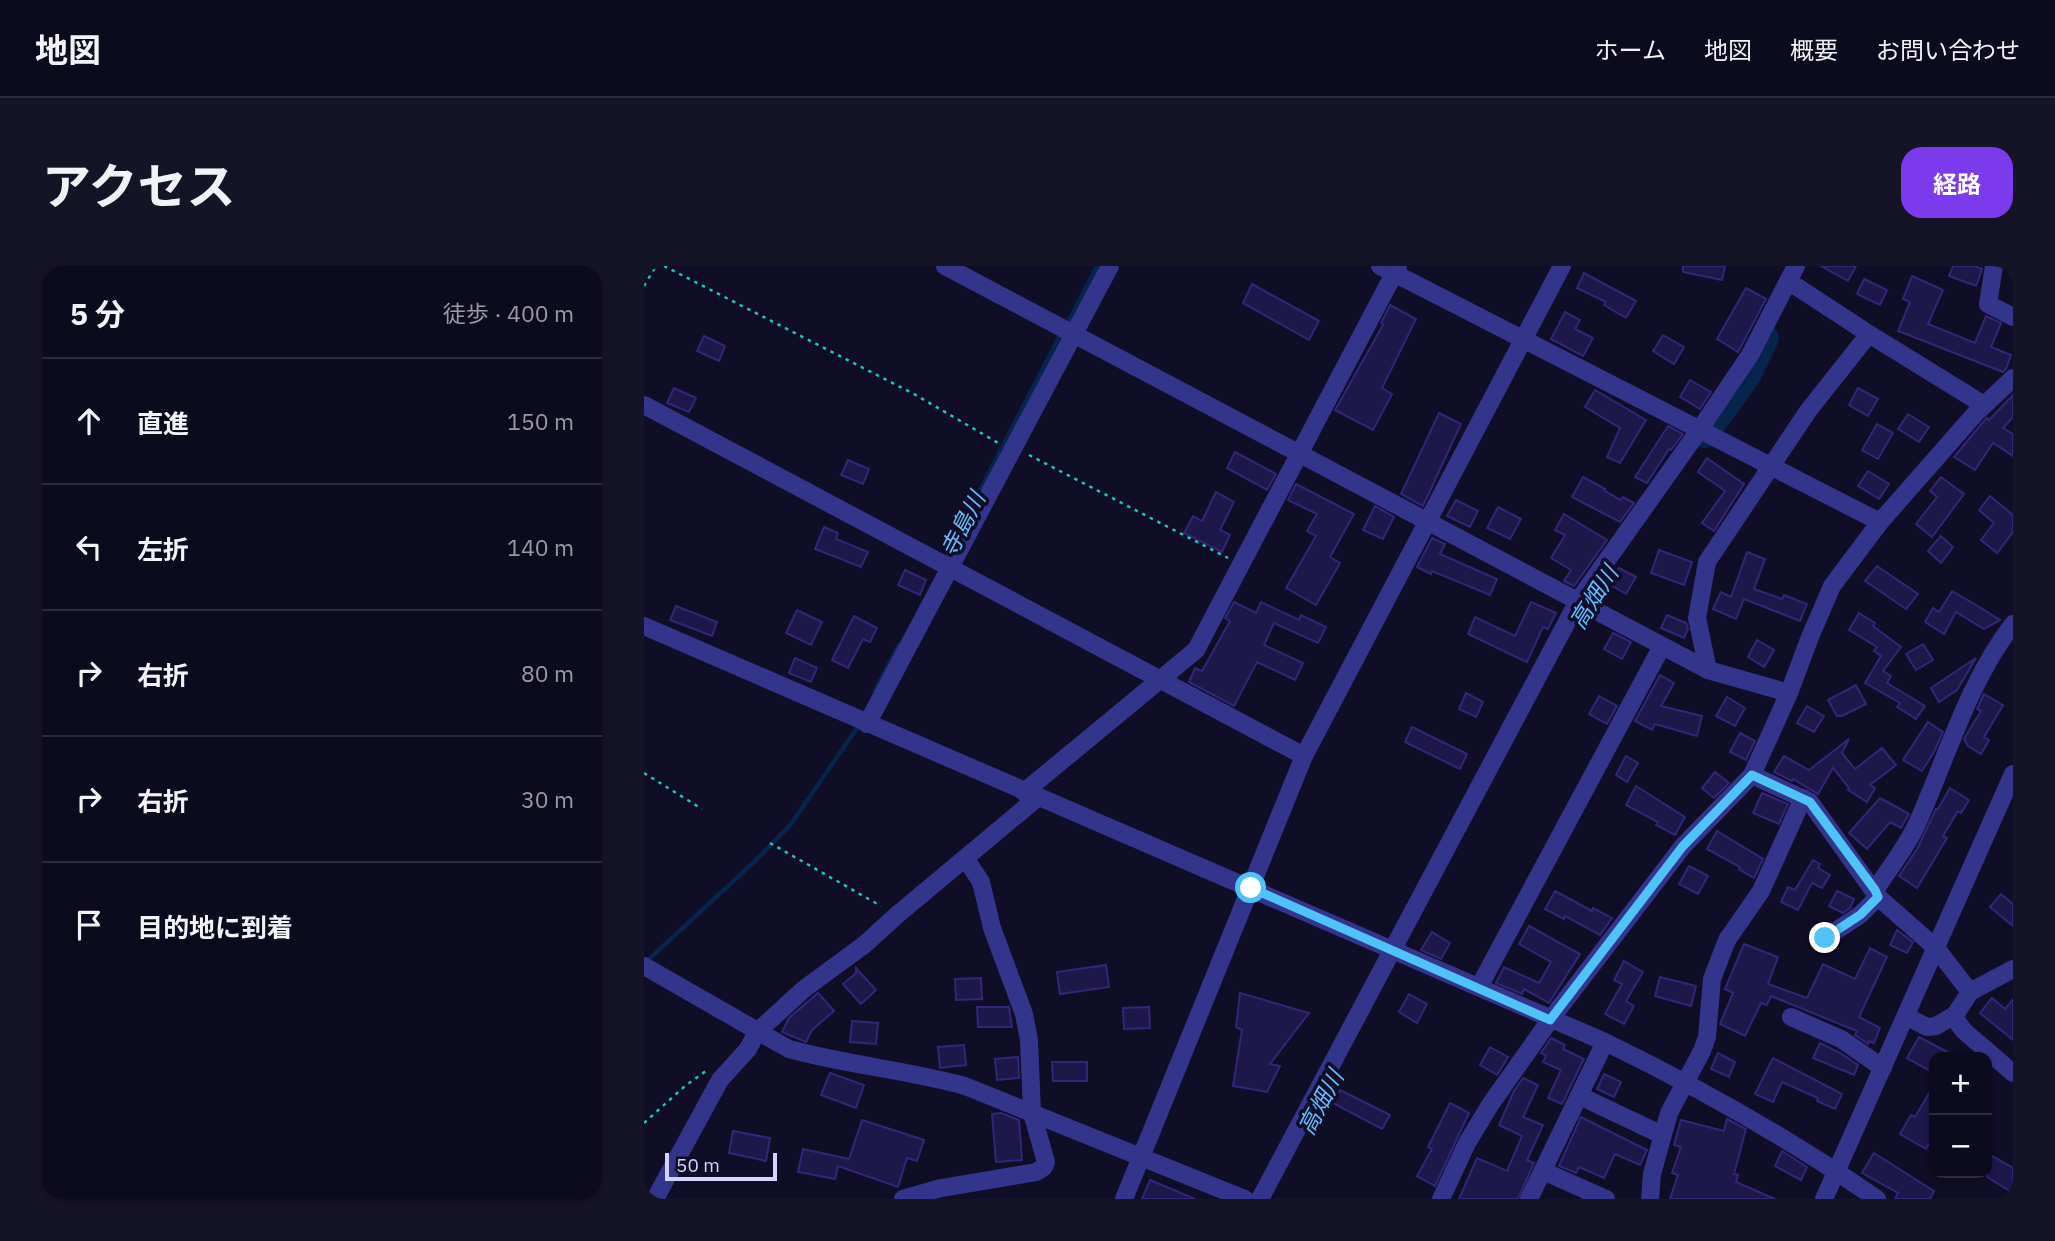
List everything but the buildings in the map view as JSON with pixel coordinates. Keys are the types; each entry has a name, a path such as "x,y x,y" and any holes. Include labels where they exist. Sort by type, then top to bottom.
{"street":[{"path":"945,266 1707,670 1789,693"},
{"path":"867,724 945,565 1007,447 1074,335 1110,266"},
{"path":"1124,1199 1304,756 1562,266"},
{"path":"1994,266 1988,304 2013,317"},
{"path":"655,1199 720,1080 748,1049 757,1032 804,989 864,945 965,858 1030,795 1196,650 1299,454 1390,268 1880,522"},
{"path":"1260,1199 1582,603 1706,432 1750,355 1790,276 1869,334 1984,405"},
{"path":"1707,670 1697,618 1704,571 1808,411 1869,334"},
{"path":"1441,1199 1467,1143 1490,1105 1550,1020 1683,846 1752,775 1789,693 1832,586 1880,522 1984,405 2013,379"},
{"path":"644,405 1304,756"},
{"path":"1825,938 1860,915 1877,893 1915,827 1970,694 1989,659 2013,624"},
{"path":"644,626 1605,1042 1764,1125 1877,1199"},
{"path":"1479,987 1661,646"},
{"path":"1824,1199 2013,774"},
{"path":"1752,775 1810,802 1877,893 1936,948 1970,992"},
{"path":"1650,1199 1652,1174 1669,1113 1707,1037 1712,979 1727,940 1762,891 1803,798"},
{"path":"903,1199 941,1188 1037,1172 1046,1162 1032,1113 1029,1040 1024,1014 992,928 981,882 965,858"},
{"path":"644,966 789,1049 965,1086 1245,1199"},
{"path":"1906,1016 1931,1028 1955,1015 1970,992 2013,970"},
{"path":"1955,1015 1964,1031 2013,1073"},
{"path":"1791,1017 1841,1039 1883,1068"},
{"path":"1530,1199 1605,1042"},
{"path":"1580,1096 1662,1135"},
{"path":"1543,1171 1606,1199"}],"path":[{"path":"644,286 656,266"},
{"path":"664,266 914,394 1007,447 1037,457 1240,564"},
{"path":"644,772 702,809"},
{"path":"769,842 897,915"},
{"path":"644,1123 685,1086 716,1064"}],"waterway":[{"name":"寺島川","path":"1067,324 1097,266"},
{"name":"寺島川","path":"944,560 1060,335"},
{"name":"高畑川","path":"1705,435 1748,376 1766,338"},
{"name":"寺島川","path":"875,690 899,645"},
{"name":"寺島川","path":"646,962 791,824 857,728"}],"route":[{"path":"1251,888 1550,1020 1683,846 1752,775 1810,802 1875,890 1878,897 1860,915 1825,938"}]}
